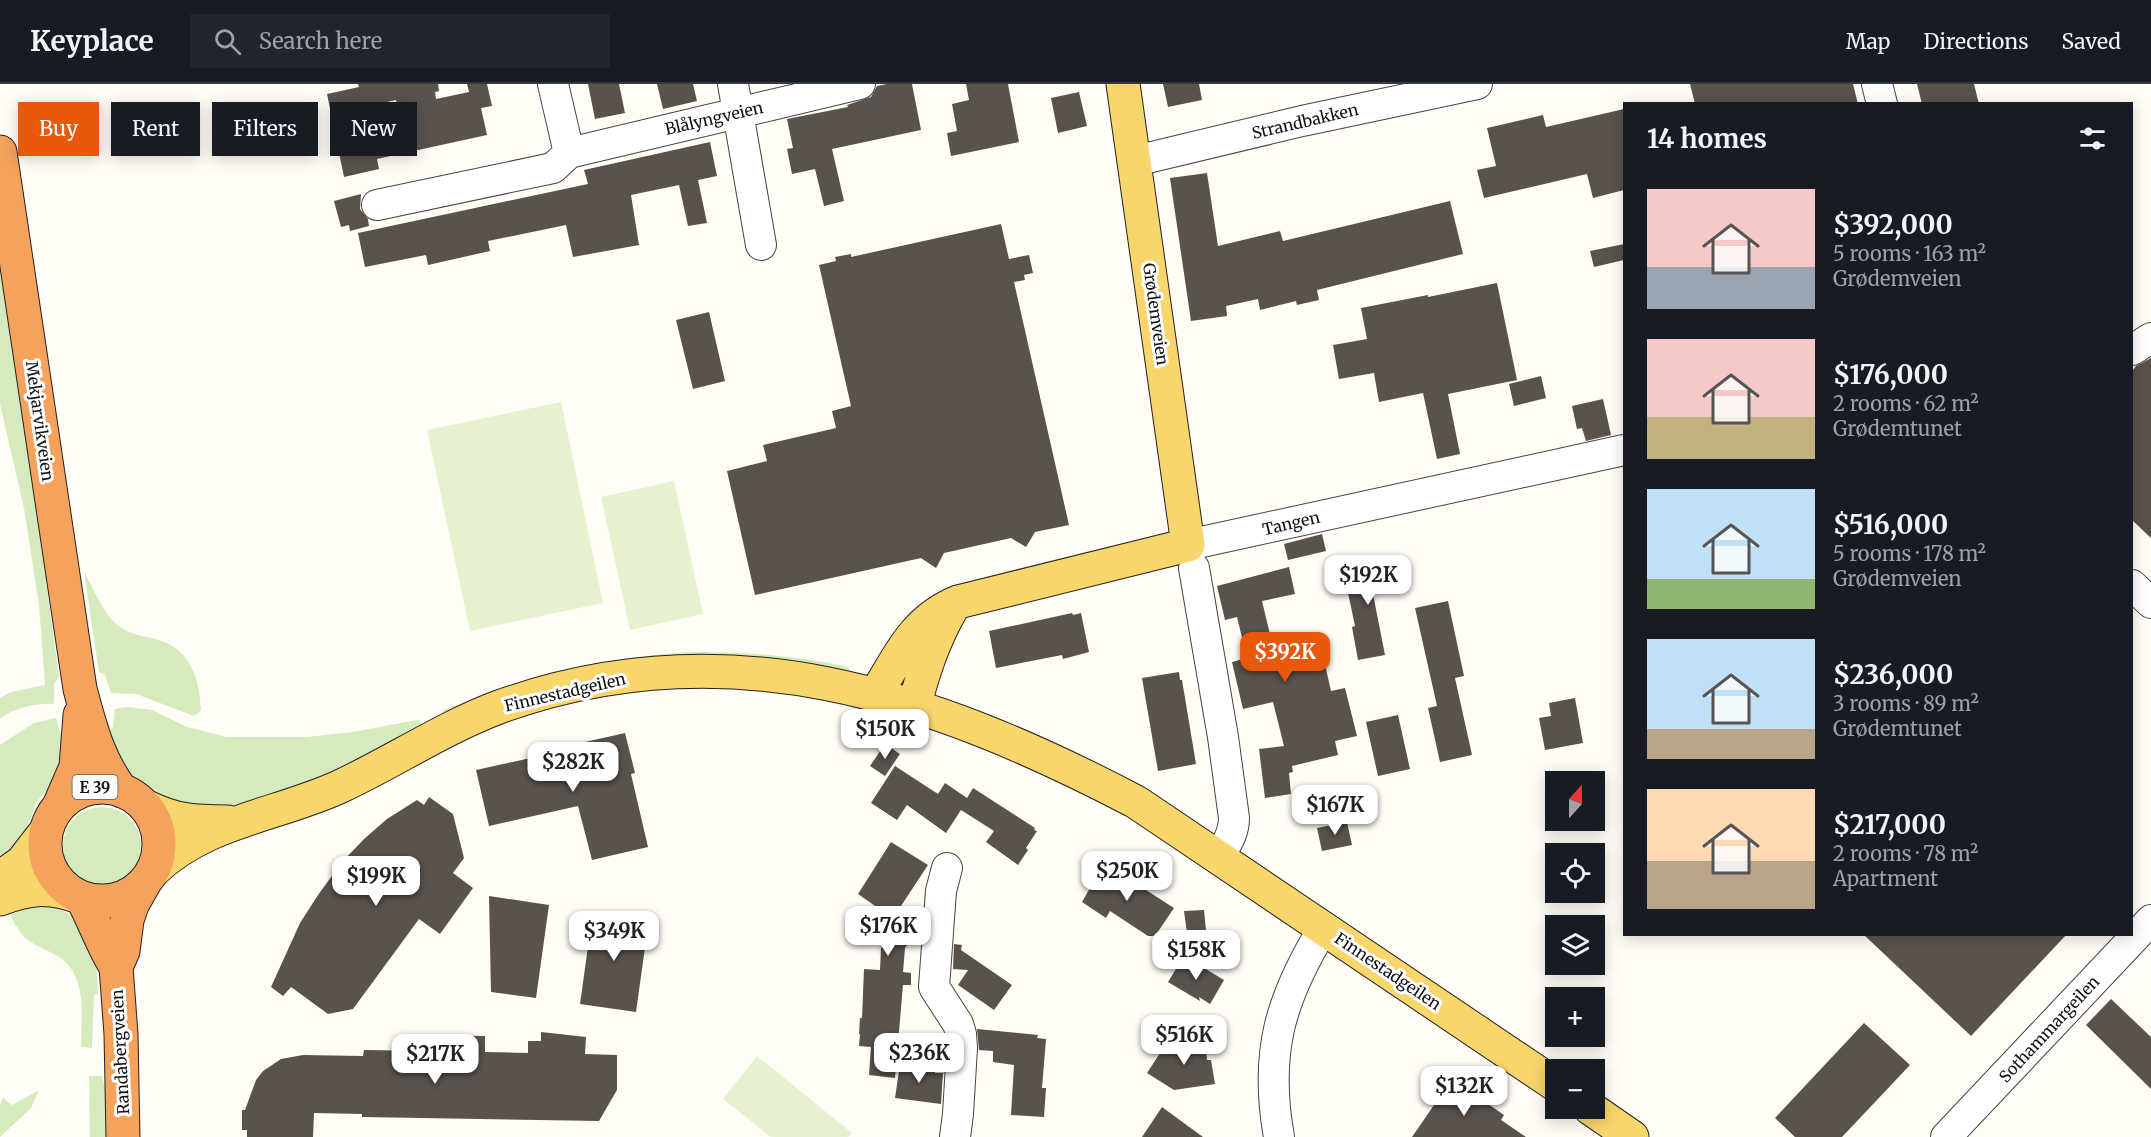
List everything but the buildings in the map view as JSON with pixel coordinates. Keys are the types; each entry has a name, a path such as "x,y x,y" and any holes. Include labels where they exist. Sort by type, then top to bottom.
{"highway":[{"name":"Mekjarvikveien","path":"0,152 80,690 80,734 76,767 52,818"},
{"name":"Mekjarvikveien","path":"80,690 100,755 107,769 133,798"},
{"name":"E 39","path":"82,898 69,892 51,871 46,858 45,844 52,818 69,797 81,791 95,787 109,787 133,798 158,830 158,858 149,876"},
{"path":"82,898 95,901 123,898 135,891 149,876"},
{"name":"Randabergveien","path":"123,1137 123,1081 116,966 123,951 127,920 132,905 149,876"},
{"name":"Randabergveien","path":"82,898 116,966"}],"main road":[{"name":"Grødemveien","path":"1123,84 1191,556"},
{"name":"Tangen","path":"958,602 1191,556"},
{"path":"876,694 901,653 924,622 935,613 958,602"},
{"path":"914,707 934,642 943,623 958,602"},
{"name":"Finnestadgeilen","path":"149,876 180,848 236,822 298,804 328,791 453,727 499,707 606,680 675,672 744,671 814,680 876,694 981,730 1081,773 1136,802 1545,1078"},
{"name":"Finnestadgeilen","path":"133,798 165,815 191,822 236,822"},
{"path":"0,878 22,862 52,818"},
{"path":"0,899 18,892 39,888 55,889 82,898"},
{"path":"1605,1118 1632,1137"}],"street":[{"path":"553,84 569,153"},
{"name":"Blålyngveien","path":"377,204 553,168 569,153 735,98 860,84"},
{"name":"Strandbakken","path":"1135,161 1302,121 1476,84"},
{"path":"1877,84 1882,102"},
{"path":"735,98 761,245"},
{"path":"2133,349 2151,338"},
{"name":"Tangen","path":"1191,556 1623,450"},
{"name":"Grødemveien","path":"1191,556 1223,736 1234,818 1231,837 1219,858"},
{"path":"2133,586 2151,603"},
{"path":"947,868 941,891 934,987 958,1024 961,1034 960,1093 955,1137"},
{"name":"Sothammargeilen","path":"1946,1137 2151,920"},
{"path":"1279,1137 1273,1084 1277,1034 1296,976 1324,927"}],"green space":[{"path":"0,226 50,573 46,582 59,676 54,684 54,704 26,707 0,718 0,698 11,692 45,685 39,605 24,508 0,404"},
{"path":"561,402 603,603 470,631 427,430"},
{"path":"674,481 703,614 630,630 601,497"},
{"path":"84,572 103,608 113,621 123,629 170,645 186,658 192,667 200,699 201,710 194,716 136,694 111,693 105,675 99,672"},
{"path":"690,652 750,653 790,657 849,667 849,672 841,673 805,666 444,717 442,714 443,710 569,670 632,658"},
{"path":"127,707 152,710 187,727 226,737 307,737 353,732 417,720 421,721 422,727 332,776 232,809 210,812 161,798 117,765 108,732 113,728 115,709"},
{"path":"56,718 60,733 68,740 60,774 36,803 22,842 0,861 0,745 34,723"},
{"path":"102,807 117,810 130,818 138,831 141,846 138,861 130,874 117,882 102,885 87,882 74,874 66,861 63,846 66,831 74,818 87,810"},
{"path":"40,903 71,915 81,924 93,947 98,994 94,995 92,1048 81,1047 81,995 73,972 54,954 28,940 10,915"},
{"path":"757,1056 852,1133 848,1137 771,1137 723,1099"},
{"path":"89,1076 102,1076 109,1106 111,1137 90,1137"},
{"path":"39,1090 31,1108 0,1137 0,1106 3,1098 12,1105"}]}
